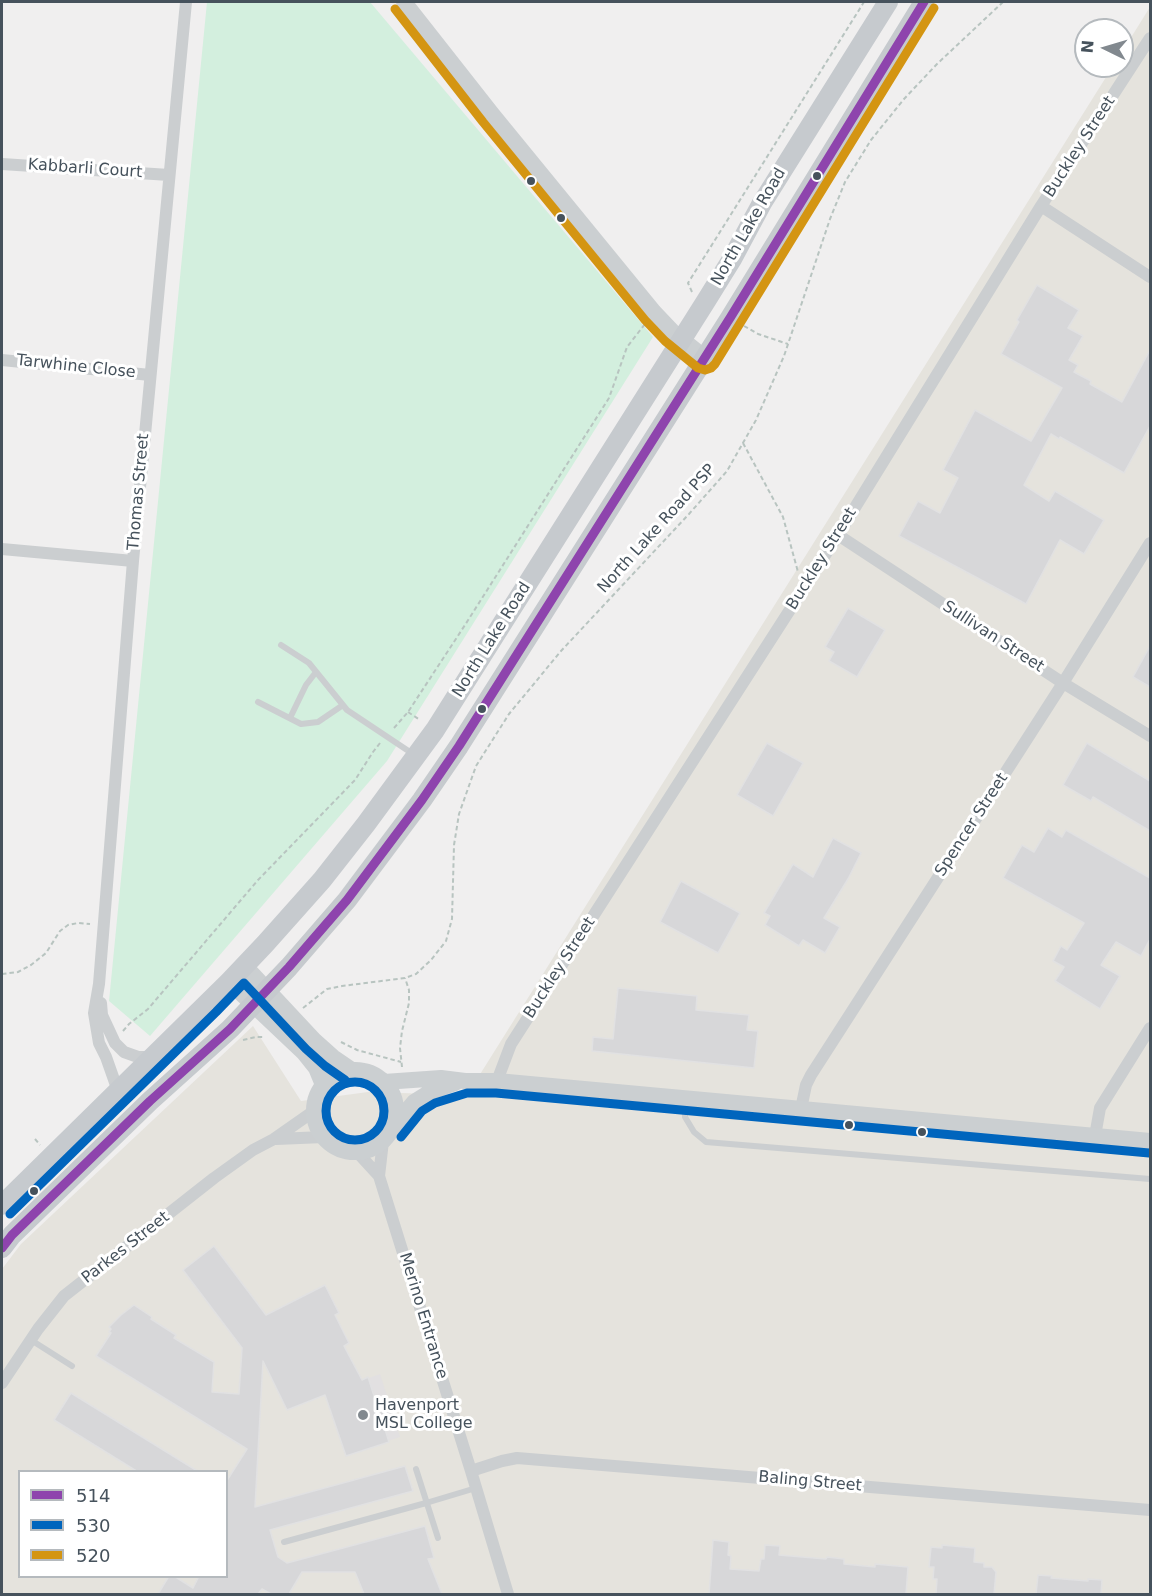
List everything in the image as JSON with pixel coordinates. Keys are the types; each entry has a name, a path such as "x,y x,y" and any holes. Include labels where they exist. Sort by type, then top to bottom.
{"main road":[{"path":"404,2 492,114 654,312 682,340 705,358"},
{"name":"North Lake Road","path":"2,1205 266,944 322,880 366,824 435,730 682,340 774,185 888,2"},
{"name":"North Lake Road","path":"2,1248 12,1235 150,1101 230,1029 253,1005 347,900 422,800 459,746 705,358 924,2"},
{"path":"244,965 314,1040 352,1070"},
{"path":"229,982 304,1053 316,1068 323,1085"},
{"path":"387,1135 396,1117 396,1104 392,1092 384,1082 369,1072 352,1070 341,1072 323,1085 317,1097 315,1111 317,1124 324,1137 333,1145 357,1152 371,1149 387,1135 414,1102 430,1092 465,1081"},
{"path":"384,1082 441,1078 497,1081 1150,1141"}],"street":[{"name":"Thomas Street","path":"118,1091 99,1043 94,1013 99,984 133,561 186,2"},
{"name":"Buckley Street","path":"497,1081 512,1044 838,535 1041,206 1150,38"},
{"name":"Kabbarli Court","path":"2,164 169,175"},
{"path":"1041,206 1150,277"},
{"name":"Tarwhine Close","path":"2,360 150,375"},
{"name":"Sullivan Street","path":"838,535 1063,683 1150,736"},
{"name":"Spencer Street","path":"801,1109 806,1085 811,1075 1063,683 1150,543"},
{"path":"2,549 133,561"},
{"name":"Thomas Street","path":"99,984 102,1015 115,1043"},
{"path":"1095,1136 1100,1108 1150,1028"},
{"path":"115,1043 124,1052 138,1057 153,1057"},
{"name":"Parkes Street","path":"2,1383 30,1340 64,1296 214,1178 315,1111"},
{"name":"Merino Entrance","path":"379,1176 387,1135"},
{"name":"Parkes Street","path":"274,1139 324,1137"},
{"name":"Merino Entrance","path":"357,1152 379,1176 508,1594"},
{"name":"Baling Street","path":"471,1472 517,1458 1150,1510"}],"lane":[{"path":"281,645 309,663 347,710 416,756"},
{"path":"290,718 306,685 316,672"},
{"path":"258,702 301,723 318,722 342,705"},
{"path":"685,1098 686,1117 694,1132 706,1142 1150,1179"},
{"path":"30,1340 72,1366"},
{"path":"416,1469 438,1538"},
{"path":"284,1542 476,1488"}],"path":[{"name":"North Lake Road PSP","path":"304,1008 327,989 405,978 416,974 446,941 452,919 454,845 459,814 476,766 509,714 561,651 727,471 756,420 784,356 830,219 845,182 872,140 904,99 937,63 1002,2"},
{"path":"115,1043 129,1024 148,1010 258,880 356,780 372,752 414,702 603,408 609,398 627,346 654,312"},
{"path":"743,443 783,517 803,589"},
{"path":"2,974 18,972 31,965 46,953 60,931 68,925 90,923"},
{"path":"405,978 409,990 409,1003 400,1048 406,1080"},
{"path":"337,1040 357,1050 401,1062"}],"shaded area":[{"path":"1150,7 1150,1594 2,1594 2,1269 21,1244 253,1026 301,1101 368,1092 467,1095 1105,78 1134,78 1134,33"},
{"name":"Havenport MSL College","path":"380,1374 400,1437 345,1455 325,1394"}],"green space":[{"path":"207,2 370,2 653,337 387,761 150,1036 109,1001"}],"building":[{"path":"1037,285 1079,310 1068,328 1083,336 1069,360 1078,365 1074,372 1091,381 1090,384 1122,402 1150,350 1150,426 1124,473 1051,434 1024,485 1049,501 1055,491 1104,520 1084,554 1060,540 1026,604 899,536 918,501 940,513 958,478 943,470 975,410 1031,441 1062,388 1001,354"},
{"path":"848,608 885,630 857,677 829,661 834,652 825,647"},
{"path":"1150,646 1150,687 1133,677"},
{"path":"767,743 803,763 773,816 737,795"},
{"path":"1087,743 1150,781 1150,831 1093,797 1091,801 1063,785"},
{"path":"1048,828 1062,837 1066,830 1150,878 1150,939 1141,956 1116,942 1101,965 1120,976 1100,1009 1055,981 1064,967 1053,961 1061,946 1067,950 1084,923 1003,878 1022,845 1034,852"},
{"path":"833,838 861,853 824,918 840,927 825,953 803,940 799,946 765,925 770,916 764,913 793,864 813,877"},
{"path":"681,881 740,913 718,953 660,922"},
{"path":"618,988 697,996 696,1010 749,1015 747,1030 758,1031 754,1068 592,1051 593,1037 613,1039"},
{"path":"214,1246 266,1315 325,1285 339,1313 335,1315 349,1343 344,1346 362,1380 368,1377 375,1399 384,1396 392,1421 383,1423 389,1442 346,1456 325,1395 287,1410 263,1361 255,1507 405,1466 413,1491 270,1530 278,1557 287,1563 425,1526 434,1558 428,1559 442,1594 364,1594 355,1572 302,1572 289,1594 271,1594 262,1589 258,1594 158,1594 168,1578 177,1578 193,1588 198,1578 228,1578 228,1479 247,1449 96,1356 111,1333 109,1327 134,1305 176,1335 174,1338 214,1362 212,1392 239,1394 242,1348 183,1270"},
{"path":"71,1393 196,1470 135,1470 54,1420"},
{"path":"713,1540 729,1542 730,1569 759,1571 761,1559 764,1559 765,1545 780,1546 779,1555 844,1559 844,1564 875,1567 875,1564 908,1567 906,1594 709,1594"},
{"path":"942,1545 975,1548 974,1562 984,1563 984,1567 992,1567 996,1572 994,1594 936,1594 937,1579 933,1579 934,1567 929,1567 931,1547 942,1548"},
{"path":"1038,1575 1088,1581 1088,1579 1102,1580 1101,1594 1036,1594"}],"transit line":[{"name":"514","path":"2,1248 12,1235 150,1101 230,1029 289,967 347,900 422,800 459,746 730,318 924,2"},
{"name":"520","path":"395,9 483,122 645,320 665,341 698,368 705,370 715,364 934,8"},
{"name":"530","path":"10,1214 244,983 306,1049 345,1080"},
{"name":"530","path":"355,1082 371,1087 379,1095 384,1111 379,1127 371,1135 355,1140 339,1135 331,1127 326,1111 331,1095 339,1087 355,1082"},
{"name":"530","path":"401,1137 422,1111 435,1103 467,1093 496,1093 1149,1153"}],"place":[{"name":"Havenport MSL College","path":"363,1415"}]}
